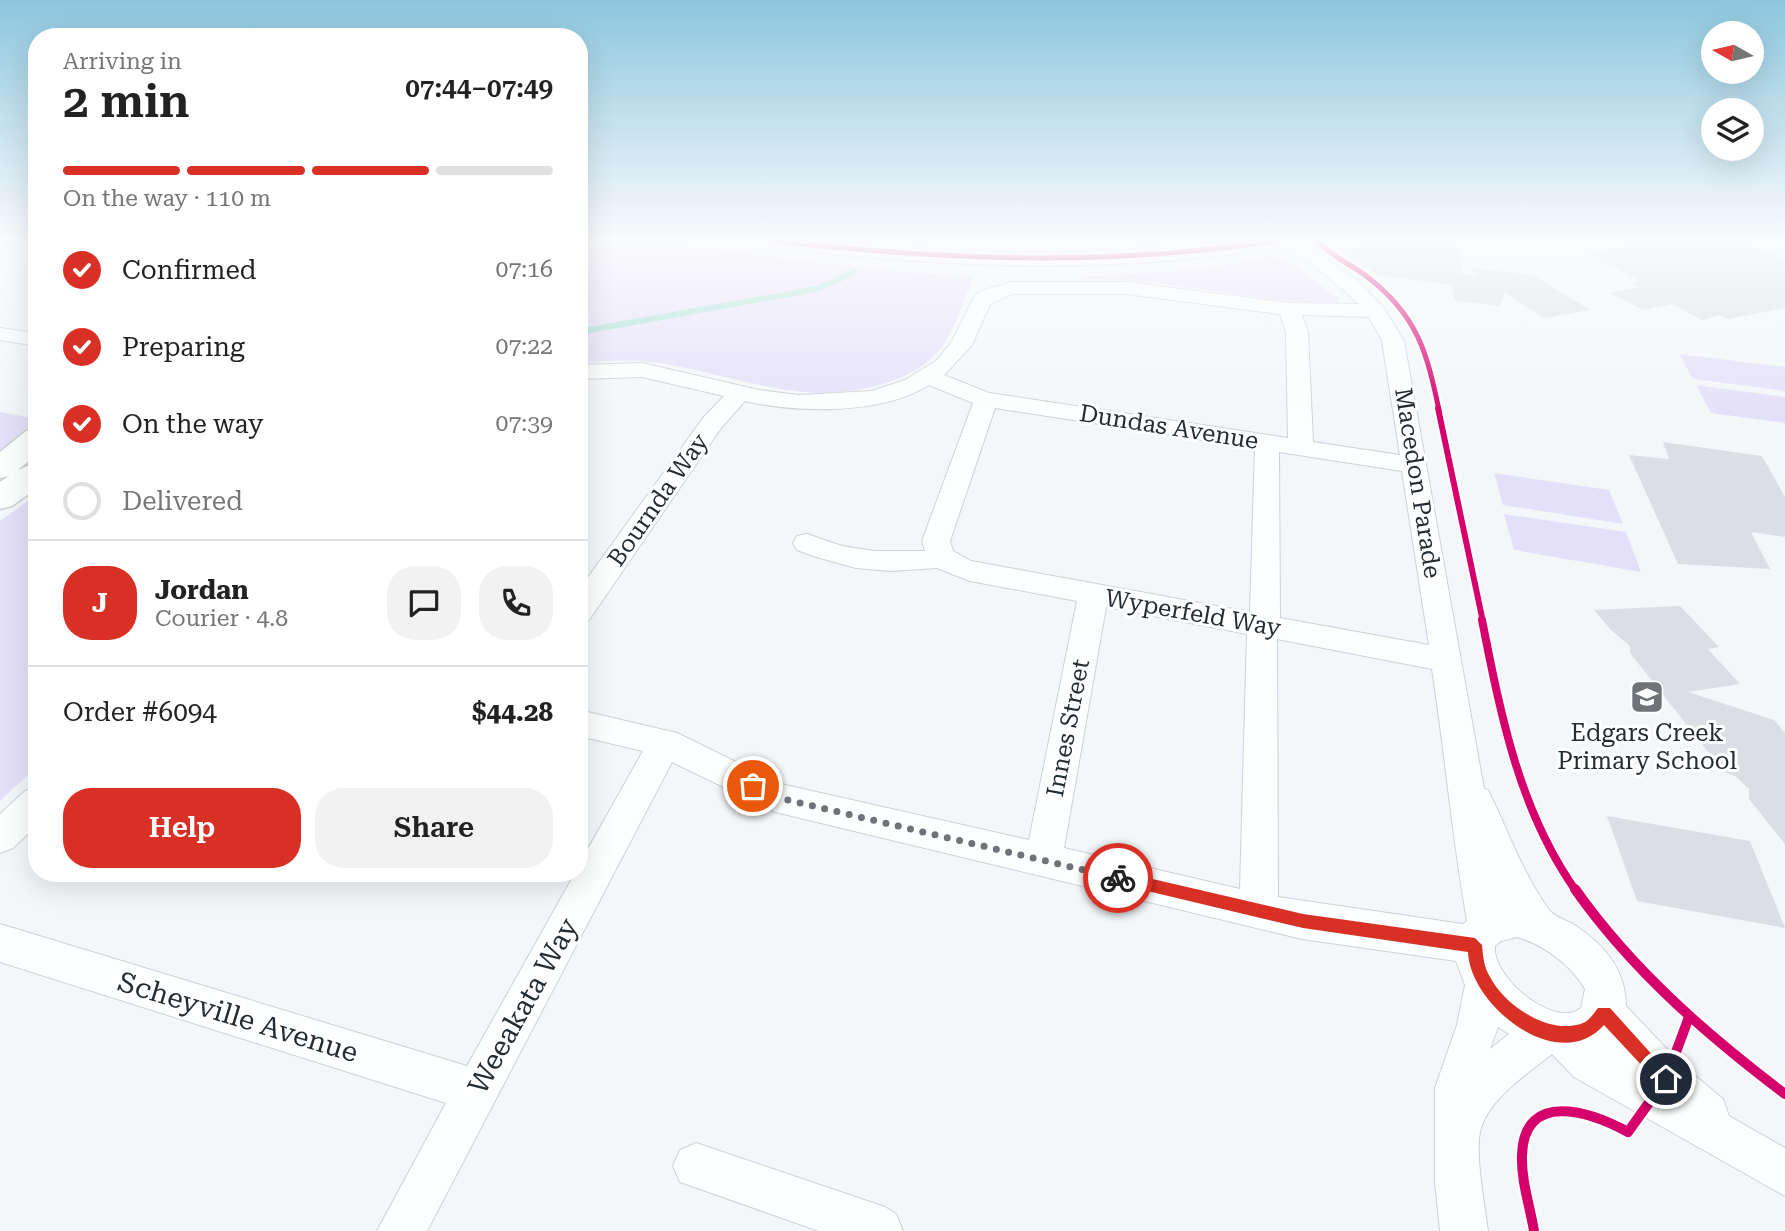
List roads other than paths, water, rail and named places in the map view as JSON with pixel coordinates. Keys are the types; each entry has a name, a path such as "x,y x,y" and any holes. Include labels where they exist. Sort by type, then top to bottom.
{"main road":[{"path":"0,468 28,445"},
{"path":"0,498 28,478"}],"street":[{"path":"588,372 642,370 799,402 850,401 896,392 929,376 956,354 981,301 987,298"},
{"path":"1208,298 1289,309 1376,311"},
{"name":"Macedon Parade","path":"1363,298 1376,311 1393,341 1465,771 1481,935"},
{"path":"1289,309 1297,332 1301,448"},
{"path":"0,334 28,339"},
{"name":"Dundas Avenue","path":"929,376 960,392 986,400 1414,465"},
{"name":"Bournda Way","path":"588,599 722,409 740,392"},
{"path":"943,558 936,546 937,536 986,400"},
{"path":"1259,911 1267,442"},
{"name":"Wyperfeld Way","path":"807,543 831,552 893,563 943,558 970,571 1447,660"},
{"name":"Innes Street","path":"1043,861 1093,595"},
{"path":"588,725 665,743 775,797 1043,861 1303,921 1481,935"},
{"name":"Weeakata Way","path":"401,1231 665,743"},
{"name":"Macedon Parade","path":"1465,771 1503,864 1536,922"},
{"path":"0,837 28,811"},
{"path":"1456,1133 1471,1098 1488,1076 1554,1033 1589,1030 1604,1013 1605,993 1597,972 1581,951 1560,934 1536,922 1500,919 1481,935 1476,965 1485,985 1511,1013 1554,1033 1589,1062 1744,1147 1785,1173"},
{"name":"Scheyville Avenue","path":"0,943 477,1091"},
{"path":"1464,1231 1456,1133 1457,1088 1465,1057 1478,1026 1485,985"},
{"path":"1604,1013 1666,1079 1744,1147"},
{"path":"696,1166 868,1224 878,1231"}],"waterway":[{"path":"588,330 765,298"}],"place":[{"name":"Edgars Creek Primary School","path":"1647,697"}]}
